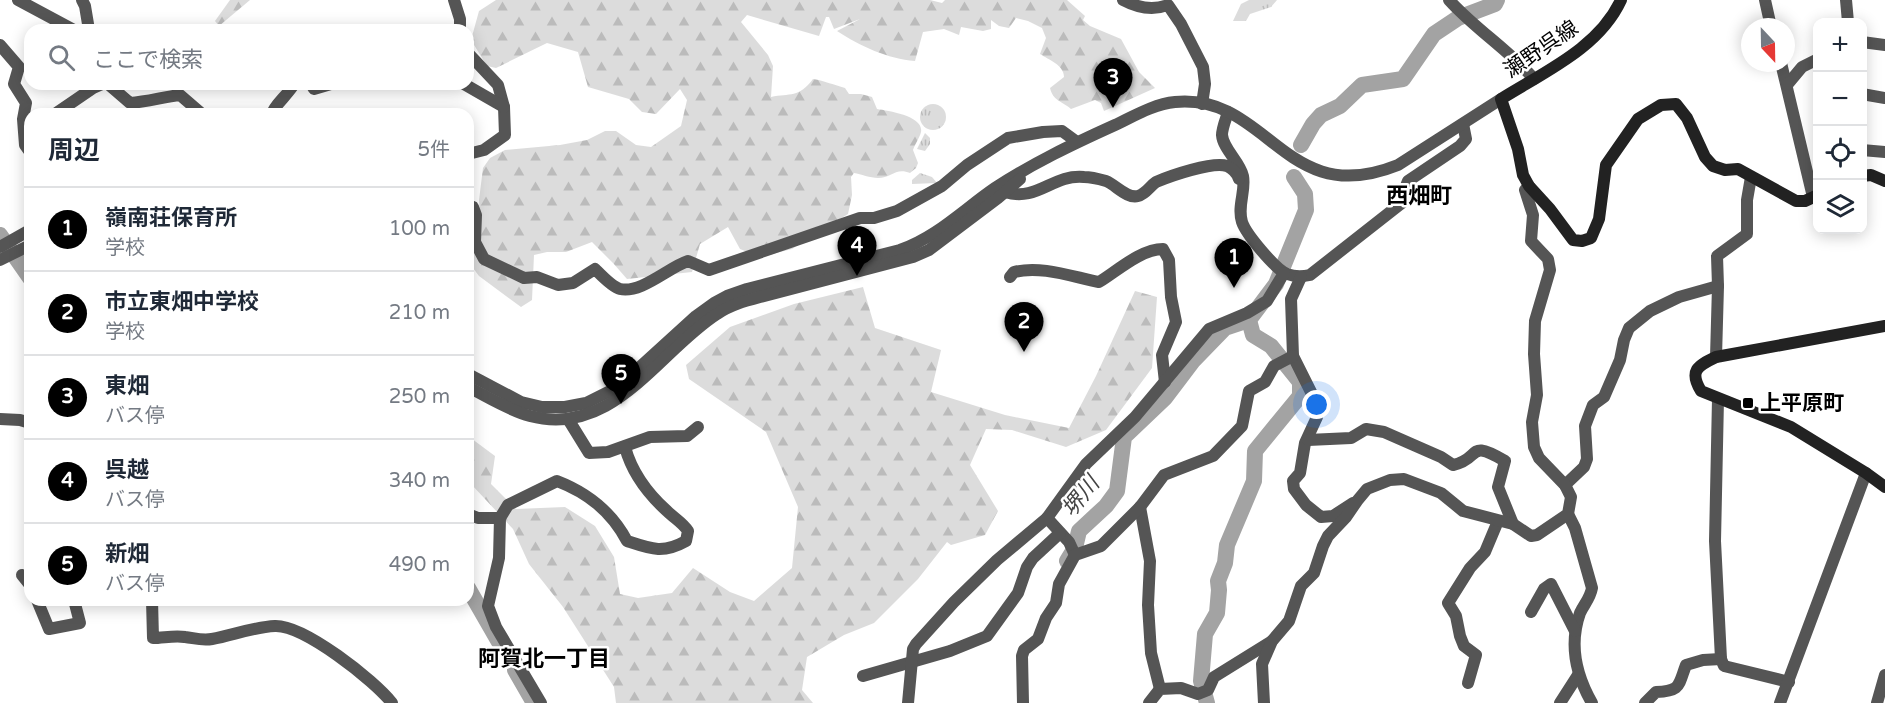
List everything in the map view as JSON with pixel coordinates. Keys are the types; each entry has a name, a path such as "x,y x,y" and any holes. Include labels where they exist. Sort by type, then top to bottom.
{"main road":[{"name":"瀬野呉線","path":"1621,0 1602,30 1585,46 1501,99 1518,149 1523,176 1573,240 1582,242 1591,238 1599,219 1606,165 1638,119 1661,105 1677,104 1687,118 1705,156 1713,166 1725,170 1738,170 1796,201 1805,201 1813,197"},
{"path":"1867,176 1885,181"},
{"path":"1885,326 1716,357 1695,371 1695,381 1701,391 1791,427 1885,487"}],"street":[{"path":"18,0 63,24"},
{"path":"454,0 460,24"},
{"path":"1123,0 1142,8 1159,8 1166,3 1181,24 1203,67 1205,84 1202,104"},
{"path":"1449,0 1474,26 1534,79"},
{"path":"1765,0 1769,18"},
{"path":"1846,0 1848,18"},
{"path":"87,2 89,24"},
{"path":"1867,43 1885,45"},
{"path":"0,45 19,67 14,84 26,103 25,108"},
{"path":"474,59 498,85 504,107 505,135 484,150 474,152"},
{"path":"1787,85 1802,68 1813,62"},
{"path":"1783,72 1813,185"},
{"path":"64,108 90,90"},
{"path":"115,90 130,103 180,95 195,108"},
{"path":"274,108 290,90"},
{"path":"474,90 504,107"},
{"path":"1867,95 1885,98"},
{"path":"474,377 521,402 542,407 565,408 586,403 618,387 714,303 747,289 919,243 994,189 1043,158 1151,108 1174,102 1214,106 1252,126 1303,165 1340,176 1361,176 1381,172 1398,165 1501,99"},
{"path":"1228,112 1222,134 1242,172 1244,183 1240,205 1242,221 1256,244 1284,273 1301,277 1310,275 1403,202 1407,195 1408,181 1460,147 1466,139 1463,124"},
{"path":"474,235 475,242 484,259 524,278 537,278 558,285 573,284 595,269 618,289 630,290 643,286 677,265 688,261 709,270 860,218 874,218 897,211 942,186 967,165 1008,138 1062,131 1077,142"},
{"path":"1867,150 1885,152"},
{"path":"474,390 531,417 568,419 602,409 617,400 718,313 736,304 760,297 913,257 942,242 1005,192 1043,158"},
{"path":"1005,192 1017,196 1035,192 1071,177 1083,177 1104,180 1129,195 1137,197 1155,183 1214,165 1226,166 1235,171 1239,182 1239,195 1242,197"},
{"path":"1716,357 1717,256 1747,234 1750,177"},
{"path":"1529,186 1525,190 1533,215 1531,241 1548,259 1550,270 1535,321 1534,354 1537,395 1532,422 1534,447 1539,458 1565,485 1571,497 1568,514 1575,528 1592,588 1575,631 1574,651 1578,675 1592,703"},
{"path":"2,252 24,235"},
{"path":"2,252 24,246"},
{"path":"1010,277 1014,272 1024,269 1099,282 1154,249 1163,249 1169,260 1170,297 1176,322 1162,355 1165,382"},
{"path":"908,703 913,649 916,644 997,560 1047,518 1086,464 1135,417 1209,329 1247,313 1267,301 1284,273"},
{"path":"1301,277 1291,298 1293,356 1316,402 1317,417 1305,443 1300,473 1293,481 1294,489 1306,505 1321,517 1333,516 1357,501"},
{"path":"1565,485 1584,467 1587,459 1585,426 1593,405 1604,397 1620,360 1629,328 1650,311 1679,297 1718,286"},
{"path":"1023,703 1022,656 1024,650 1038,639 1048,613 1056,603 1059,584 1075,555 1101,546 1140,507 1164,475 1213,456 1242,426 1249,391 1265,382 1274,366 1293,356"},
{"path":"1718,399 1715,541 1721,659 1724,666 1789,682"},
{"path":"0,419 24,421"},
{"path":"568,419 589,453 608,452 650,437 687,436 698,427"},
{"path":"1308,440 1351,438 1366,429 1384,432 1441,457 1453,465 1460,464 1476,451 1484,449 1504,461 1498,487 1513,524"},
{"path":"541,703 496,627 488,606 499,558 500,518 508,505 557,481 595,500 618,524 627,541 654,550 673,548 686,541 688,531 638,480 625,447"},
{"path":"1780,703 1866,473"},
{"path":"1264,703 1262,664 1272,641 1289,621 1301,586 1314,573 1323,546 1329,536 1346,518 1367,489 1390,480 1404,479 1441,493 1463,511 1513,524 1532,536 1568,514"},
{"path":"1140,507 1150,561 1148,605 1151,653 1161,688"},
{"path":"474,516 500,518"},
{"path":"1047,518 1069,542 1075,555"},
{"path":"1468,683 1476,655 1464,646 1456,616 1448,603 1470,568 1485,552 1498,521"},
{"path":"863,676 951,651 987,636 1018,593 1027,567 1033,558 1060,533"},
{"path":"1531,612 1544,589 1551,585 1575,631"},
{"path":"39,606 49,629 80,623 76,606"},
{"path":"152,606 153,638 210,639 277,626 303,633 352,667 392,703"},
{"path":"1161,688 1181,688 1198,694 1208,690 1214,677 1272,641"},
{"path":"1645,703 1656,692 1671,691 1678,686 1686,665 1702,660 1721,659"},
{"path":"1560,703 1578,675"},
{"path":"1877,703 1885,675"},
{"path":"1149,703 1161,688"}],"green space":[{"path":"230,0 250,0 221,24 215,21"},
{"path":"496,0 930,0 942,3 945,0 1067,0 1085,16 1083,20 1090,26 1121,39 1139,72 1155,88 1104,111 1101,103 1095,100 1071,109 1051,92 1050,88 1064,77 1059,66 1040,54 1046,38 1042,28 1016,18 1009,28 999,26 991,20 991,29 983,31 961,27 959,35 944,29 923,32 915,61 895,58 874,51 837,31 860,19 834,29 829,17 826,17 819,36 747,15 741,22 768,55 773,66 771,97 799,92 813,79 845,88 849,94 872,97 877,109 905,115 920,126 921,132 913,150 918,163 916,168 910,173 901,171 878,178 854,173 851,177 852,195 848,214 792,249 760,257 740,249 728,227 700,244 692,272 627,279 592,242 566,252 534,255 532,300 521,307 479,276 474,269 474,253 481,235 479,200 483,168 490,158 505,150 587,140 605,131 616,131 636,145 651,147 681,126 687,100 680,89 656,114 642,112 629,99 588,87 578,52 547,43 496,68 487,66 474,45 474,29 479,11"},
{"path":"1249,0 1277,0 1271,7 1250,14 1246,21 1233,21 1241,4"},
{"path":"933,104 942,108 946,117 942,126 933,130 924,126 920,117 924,108"},
{"path":"925,133 930,138 930,144 925,151 917,149"},
{"path":"920,173 932,177 937,183 912,184 912,180"},
{"path":"863,287 875,328 941,350 931,392 1005,415 1069,428 1135,291 1157,297 1152,368 1106,430 1066,447 1012,430 986,429 970,465 998,511 985,535 951,545 947,542 918,579 874,623 844,635 807,657 802,690 813,703 616,703 614,687 563,607 529,564 513,529 474,487 474,440 495,456 491,484 516,509 565,507 595,526 614,557 620,594 638,598 672,593 693,568 730,592 754,601 792,568 798,507 766,432 689,379 686,365 730,327 794,304"}],"waterway":[{"name":"堺川","path":"1301,145 1321,115 1340,106 1362,85 1403,79 1434,34 1458,18 1495,4 1497,0"},
{"name":"堺川","path":"1207,703 1201,681 1205,634 1217,613 1218,581 1225,563 1227,545 1254,481 1255,451 1300,396 1300,382 1271,346 1253,335 1249,320 1276,284 1306,210 1305,194 1294,177"},
{"path":"0,235 24,269"},
{"name":"堺川","path":"1067,561 1075,548 1079,531 1106,506 1117,491 1124,437 1165,398 1193,361 1225,328 1249,320"},
{"path":"474,598 499,642"},
{"path":"515,670 534,703"}],"place":[{"name":"東畑","path":"1113,108"},
{"name":"呉越","path":"857,276"},
{"name":"嶺南荘保育所","path":"1234,288"},
{"name":"市立東畑中学校","path":"1024,352"},
{"name":"上平原町","path":"1748,403"},
{"name":"新畑","path":"621,404"}],"district":[{"name":"西畑町","path":"1419,195"},
{"name":"阿賀北一丁目","path":"544,658"}]}
